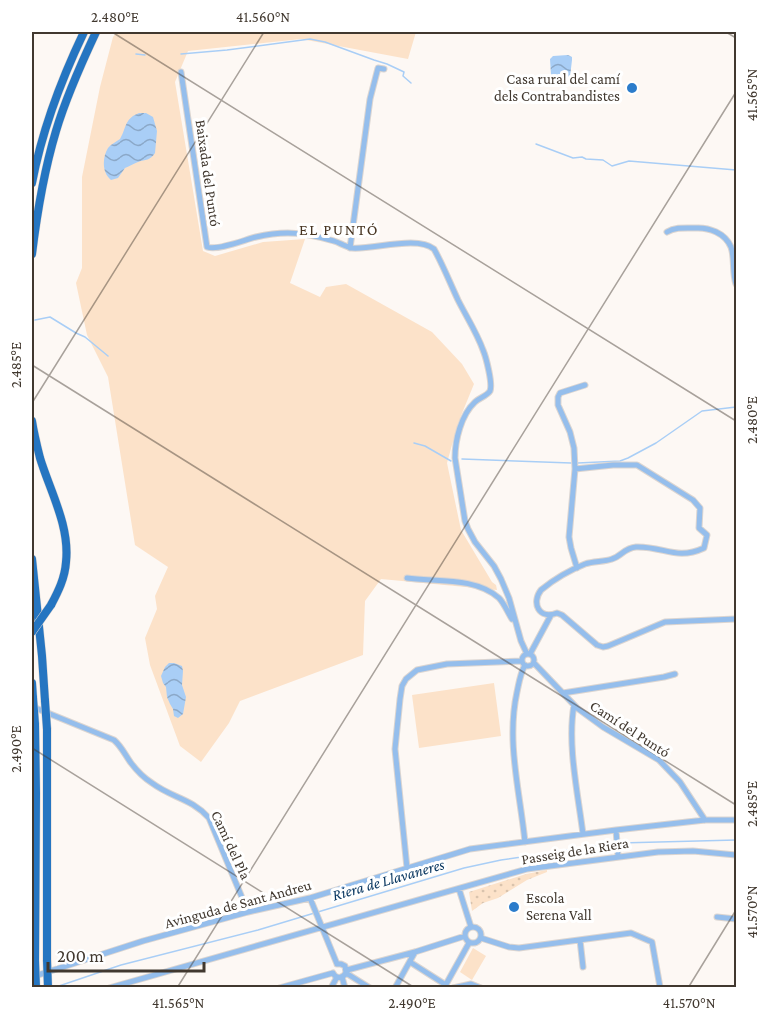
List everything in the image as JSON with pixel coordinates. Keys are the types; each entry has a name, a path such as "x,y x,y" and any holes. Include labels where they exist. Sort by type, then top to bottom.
{"highway":[{"path":"32,183 49,115 71,58 84,32"},
{"path":"32,254 44,182 56,131 96,32"},
{"path":"32,422 40,458 61,520 67,559 57,594 32,632"},
{"path":"32,559 47,729 48,987"},
{"path":"32,682 36,793 34,961 36,987"},
{"path":"32,970 44,973"}],"street":[{"path":"350,248 370,99 378,68 384,69"},
{"name":"Baixada del Puntó","path":"182,72 207,247 214,249 256,237 285,232 302,233 337,242 350,248 410,243 432,246 438,256 483,349 489,371 490,390 473,404 458,436 455,458 465,521 475,542 501,579 509,597 516,626 529,654"},
{"path":"667,232 673,228 700,227 722,235 734,247 736,284"},
{"path":"577,568 569,537 575,469 573,442 557,399 560,393 585,385"},
{"path":"575,469 637,465 693,500 700,508 699,528 707,536 704,548 695,552 678,554 636,547 622,552 615,558 596,561 577,568 541,590 536,603 545,615 557,613 562,615 592,642 603,647 665,622 736,620"},
{"path":"407,578 481,586 500,599 516,626"},
{"path":"525,842 512,732 514,704 523,658 529,654 551,615"},
{"path":"407,868 395,749 402,686 406,679 417,670 447,664 523,663 529,666 534,663 534,659 529,654"},
{"name":"Camí del Puntó","path":"534,663 574,705 603,727 658,760 680,782 705,820"},
{"path":"563,693 675,674"},
{"name":"Camí del Pla","path":"32,703 114,740 121,746 140,774 150,782 202,810 209,818 248,912"},
{"path":"574,705 571,738 583,834"},
{"name":"Avinguda de Sant Andreu","path":"32,977 143,941 248,912 310,898 470,849 705,820 736,820"},
{"path":"616,830 618,856"},
{"name":"Passeig de la Riera","path":"109,987 527,869 658,852 693,851 736,855"},
{"path":"459,889 471,927"},
{"path":"310,898 337,964"},
{"path":"717,917 736,919"},
{"path":"469,943 465,936 466,930 471,927"},
{"path":"469,943 476,944 482,934 471,927"},
{"path":"481,938 519,948 631,933 652,942 660,987"},
{"path":"279,987 341,974 465,936"},
{"path":"580,940 584,967"},
{"path":"448,987 458,960 469,943"},
{"path":"395,987 415,952"},
{"path":"410,962 448,987 471,984 481,987"},
{"path":"331,987 341,974 344,965 337,964"},
{"path":"337,964 333,968 341,974 370,987"},
{"path":"341,974 345,987"}],"shaded area":[{"path":"117,32 416,32 408,59 301,39 188,51 175,82 203,251 215,256 263,242 305,239 290,283 320,297 326,287 346,284 432,332 462,364 474,384 458,423 447,463 461,530 497,590 381,579 365,601 363,655 240,701 229,723 201,762 180,746 150,665 145,638 157,609 155,596 168,567 135,545 108,377 87,335 76,283 82,268 82,177 100,87 113,37"},
{"path":"494,683 501,736 419,748 412,695"},
{"path":"547,870 472,911 469,892 526,874"},
{"path":"473,948 486,956 472,980 460,972"}],"water":[{"path":"553,56 572,57 572,60 568,81 551,75 550,59"},
{"path":"139,113 146,113 153,117 157,131 155,153 150,159 125,168 118,178 111,180 105,169 106,152 120,139 128,121"},
{"path":"169,663 182,666 183,671 182,685 186,697 183,714 178,718 174,716 161,676"}],"waterway":[{"path":"181,54 310,39 387,64 404,72 403,76 411,83"},
{"path":"136,54 145,55"},
{"path":"536,144 573,158 603,160 612,166 629,161 736,170"},
{"path":"35,320 50,317 85,337 108,356"},
{"path":"578,463 620,461 656,443 702,411 736,407"},
{"path":"414,443 425,446 451,461"},
{"path":"462,459 571,463"},
{"name":"Riera de Llavaneres","path":"620,843 736,840"},
{"name":"Riera de Llavaneres","path":"53,988 121,965 258,930 464,868 501,860 616,843"}],"place":[{"name":"Casa rural del camí dels Contrabandistes","path":"632,88"},
{"name":"Escola Serena Vall","path":"514,907"}],"district":[{"name":"EL PUNTÓ","path":"339,229"}]}
